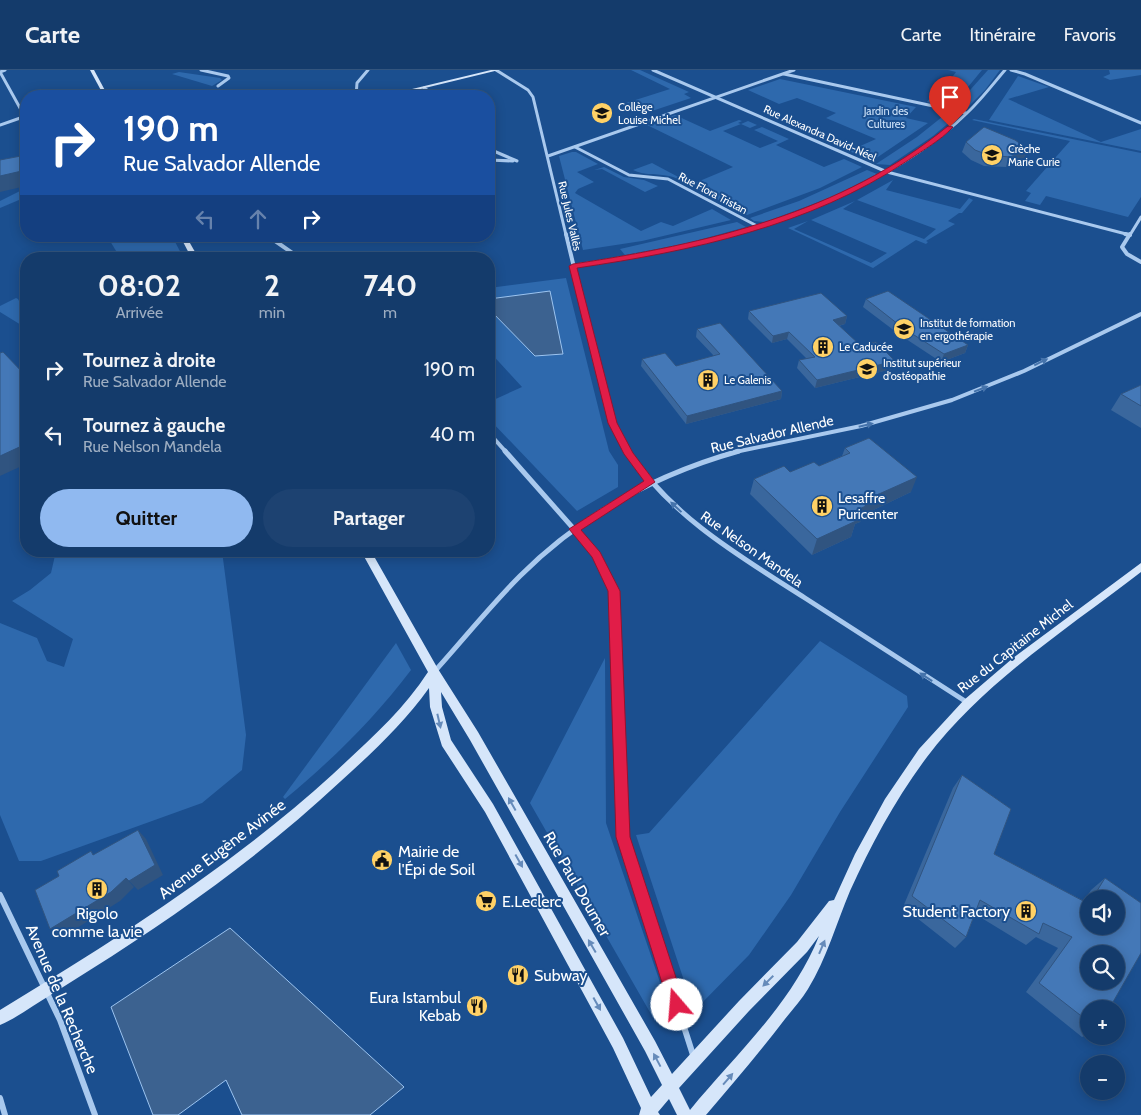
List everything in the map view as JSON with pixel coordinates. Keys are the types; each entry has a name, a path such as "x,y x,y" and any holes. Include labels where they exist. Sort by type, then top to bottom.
{"main road":[{"path":"92,70 103,90"},
{"path":"414,90 497,70"},
{"name":"Rue Paul Doumer","path":"369,557 434,672 474,736 650,1046 685,1115"},
{"name":"Rue du Capitaine Michel","path":"696,1115 750,1054 793,999 819,953 844,890 876,826 902,782 936,737 968,703 1017,661 1141,567"},
{"name":"Rue Paul Doumer","path":"434,672 436,707 446,742 489,808 618,1043 649,1113"},
{"name":"Avenue Eugène Avinée","path":"0,1018 182,902 240,861 275,833 338,777 405,712 434,672"},
{"name":"Rue du Capitaine Michel","path":"649,1113 751,999 802,947 844,890"}],"street":[{"path":"5,70 0,72 20,106"},
{"path":"201,70 228,76 229,78 218,86"},
{"path":"356,90 357,83 368,70"},
{"name":"Rue Jules Vallès","path":"497,70 532,95 573,266 669,250 759,227 824,203 887,172 937,138 995,84 1005,70"},
{"name":"Rue Alexandra David-Néel","path":"653,70 887,172 1130,234"},
{"path":"548,156 794,70"},
{"path":"1011,70 1025,74 1141,123"},
{"path":"783,74 801,80 966,113"},
{"path":"0,125 20,118"},
{"name":"Rue Flora Tristan","path":"576,147 629,174 664,178 672,181 759,227"},
{"path":"495,152 517,161 495,160"},
{"path":"1141,217 1122,247 1127,254 1141,262"},
{"path":"277,242 291,252"},
{"name":"Rue Nelson Mandela","path":"573,266 612,423 628,454 650,482 687,518 721,544 968,703"},
{"name":"Rue Salvador Allende","path":"434,672 521,576 575,529 650,482 684,468 738,451 877,422 960,397 1018,374 1141,314"},
{"path":"495,440 596,554 614,591 623,837 695,1060"},
{"name":"Avenue de la Recherche","path":"0,895 46,990 95,1115"},
{"path":"0,1098 5,1115"}],"green space":[{"path":"631,70 640,70 689,92 684,94 691,98 646,113 626,103 670,89"},
{"path":"948,70 982,70 968,87 947,107 927,102 944,80 950,80 956,72"},
{"path":"988,70 1000,70 985,90 966,109 953,109"},
{"path":"1109,70 1141,70 1141,75 1110,80 1103,77 1110,74"},
{"path":"179,72 220,78 222,80 212,86 172,74"},
{"path":"1018,76 1049,87 1008,99 1101,142 1141,129 1141,151 989,120"},
{"name":"Jardin des Cultures","path":"780,79 916,107 906,118 928,123 872,161 849,151 876,139 826,118 836,113 797,98 779,104 748,90"},
{"path":"947,113 958,115 933,136 890,165 876,164 917,137"},
{"path":"675,115 710,131 739,120 742,121 738,123 741,124 723,131 760,148 778,141 754,130 762,127 789,139 776,145 824,167 844,159 862,167 820,188 747,215 690,185 733,167 647,125"},
{"path":"972,120 1141,153 1141,197 1128,217 1046,196 1040,205 1025,201 1031,193 1026,191 1070,141"},
{"path":"748,121 757,125 750,128 741,124"},
{"path":"576,152 598,164 577,172 594,182 578,189 575,193 641,231 661,222 673,226 712,209 731,220 642,241 583,250 559,156"},
{"path":"652,163 684,180 633,170"},
{"path":"604,167 624,177 644,180 658,186 645,192 602,169 594,170"},
{"path":"867,170 877,174 832,197 765,222 754,221 750,218 799,201"},
{"path":"893,180 886,190 960,209 969,198 973,200 962,213 948,221 955,224 926,241 928,242 926,244 916,240 873,268 788,228 808,221 794,229 871,263 887,253 811,220 855,201 843,209 924,239 936,229 857,200"},
{"path":"20,191 20,200 0,208 0,201"},
{"path":"737,222 746,227 688,243 625,255 620,249"},
{"path":"111,242 175,242 180,252 117,252"},
{"path":"566,278 609,451 618,465 618,487 577,511 495,425 495,399 522,387 495,358 495,287"},
{"path":"16,298 18,299 20,303 20,324 0,312 0,306"},
{"path":"55,557 223,557 246,735 242,770 202,803 41,861 19,861 0,815 0,623 37,638 47,661 64,667 73,639 12,601 30,590 51,573"},
{"path":"820,641 907,696 908,707 840,812 791,895 749,955 694,1011 636,835 649,833"},
{"path":"396,643 411,670 352,738 285,799 283,797"},
{"path":"605,658 606,823 670,1012 655,1021 530,803"}],"shaded area":[{"path":"550,291 563,354 535,356 495,315 495,298"},
{"path":"230,928 404,1087 370,1115 242,1115 226,1080 178,1115 153,1115 111,1007"}],"building":[{"path":"984,127 1015,140 1028,149 1010,157 988,155 975,150 966,142"},
{"path":"20,156 20,171 0,176 0,160"},
{"path":"888,291 968,345 944,354 903,328 866,299"},
{"name":"Le Caducée","path":"821,293 847,316 833,320 860,345 876,342 895,361 817,380 799,360 815,357 789,332 773,336 749,311"},
{"name":"Le Galenis","path":"720,323 782,391 687,416 642,359 665,353 676,366 720,354 697,329"},
{"path":"3,352 20,370 20,447 0,456 0,353"},
{"path":"1141,385 1141,406 1121,394"},
{"name":"Lesaffre Puricenter","path":"869,438 917,477 861,502 866,506 848,514 856,521 817,539 754,479 784,466 790,472 814,462 819,466 850,453 845,448"},
{"name":"Student Factory","path":"962,775 1011,809 994,854 1080,899 1080,935 1125,935 1125,892 1141,903 1141,953 1125,981 1125,945 1080,945 1080,990 1120,990 1114,1000 1080,1000 1080,1015 1039,983 1072,937 1043,923 1039,934 980,900 966,937 912,896"},
{"name":"Rigolo comme la vie","path":"138,830 155,865 129,881 126,878 111,892 50,929 35,890 59,876 57,871 91,851 93,855"},
{"name":"Student Factory","path":"1105,878 1122,890 1098,890"}],"place":[{"name":"Collège Louise Michel","path":"602,113"},
{"name":"Crèche Marie Curie","path":"992,155"},
{"name":"Institut de formation en ergothérapie","path":"904,329"},
{"name":"Le Caducée","path":"823,347"},
{"name":"Institut supérieur d'ostéopathie","path":"867,369"},
{"name":"Le Galenis","path":"708,380"},
{"name":"Lesaffre Puricenter","path":"822,506"},
{"name":"Mairie de l'Épi de Soil","path":"382,860"},
{"name":"Rigolo comme la vie","path":"97,889"},
{"name":"E.Leclerc","path":"486,901"},
{"name":"Student Factory","path":"1026,911"},
{"name":"Subway","path":"518,975"},
{"name":"Eura Istambul Kebab","path":"477,1006"}],"route":[{"path":"677,1005 623,837 614,591 606,571 596,554 575,529 650,482 628,454 612,423 573,266 688,246 778,221 862,186 897,165 950,127"}]}
